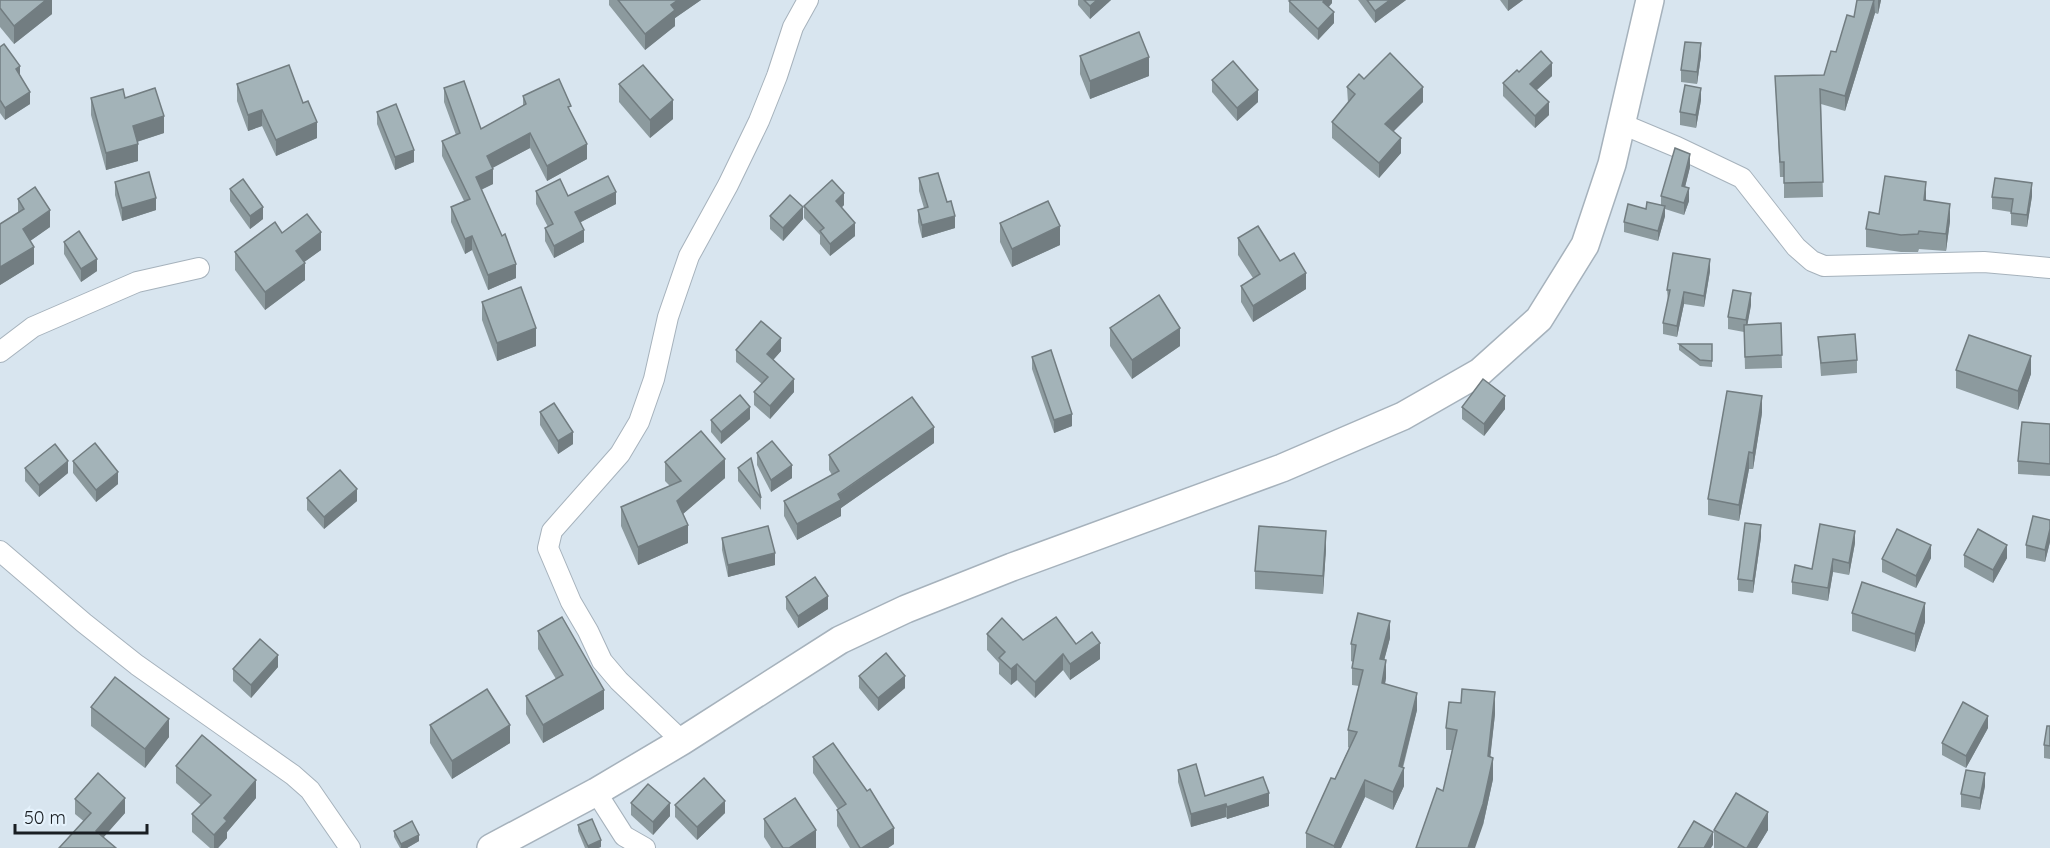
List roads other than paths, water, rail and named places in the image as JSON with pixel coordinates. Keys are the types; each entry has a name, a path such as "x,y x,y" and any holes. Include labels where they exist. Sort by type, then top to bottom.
{"main road":[{"path":"491,848 596,792 682,741 840,640 897,613 1012,567 1282,468 1403,416 1480,372 1539,319 1585,245 1612,164 1650,0"}],"street":[{"path":"682,741 619,681 602,661 571,602 548,548 552,531 620,454 639,422 654,379 668,317 689,256 729,185 759,120 793,27 807,0"},
{"path":"1622,124 1742,178 1796,247 1812,261 1824,266 1984,262 2050,268"},
{"path":"0,352 33,327 137,282 199,268"},
{"path":"0,551 137,665 293,775 310,790 350,848"},
{"path":"596,792 624,836 645,848"}]}
